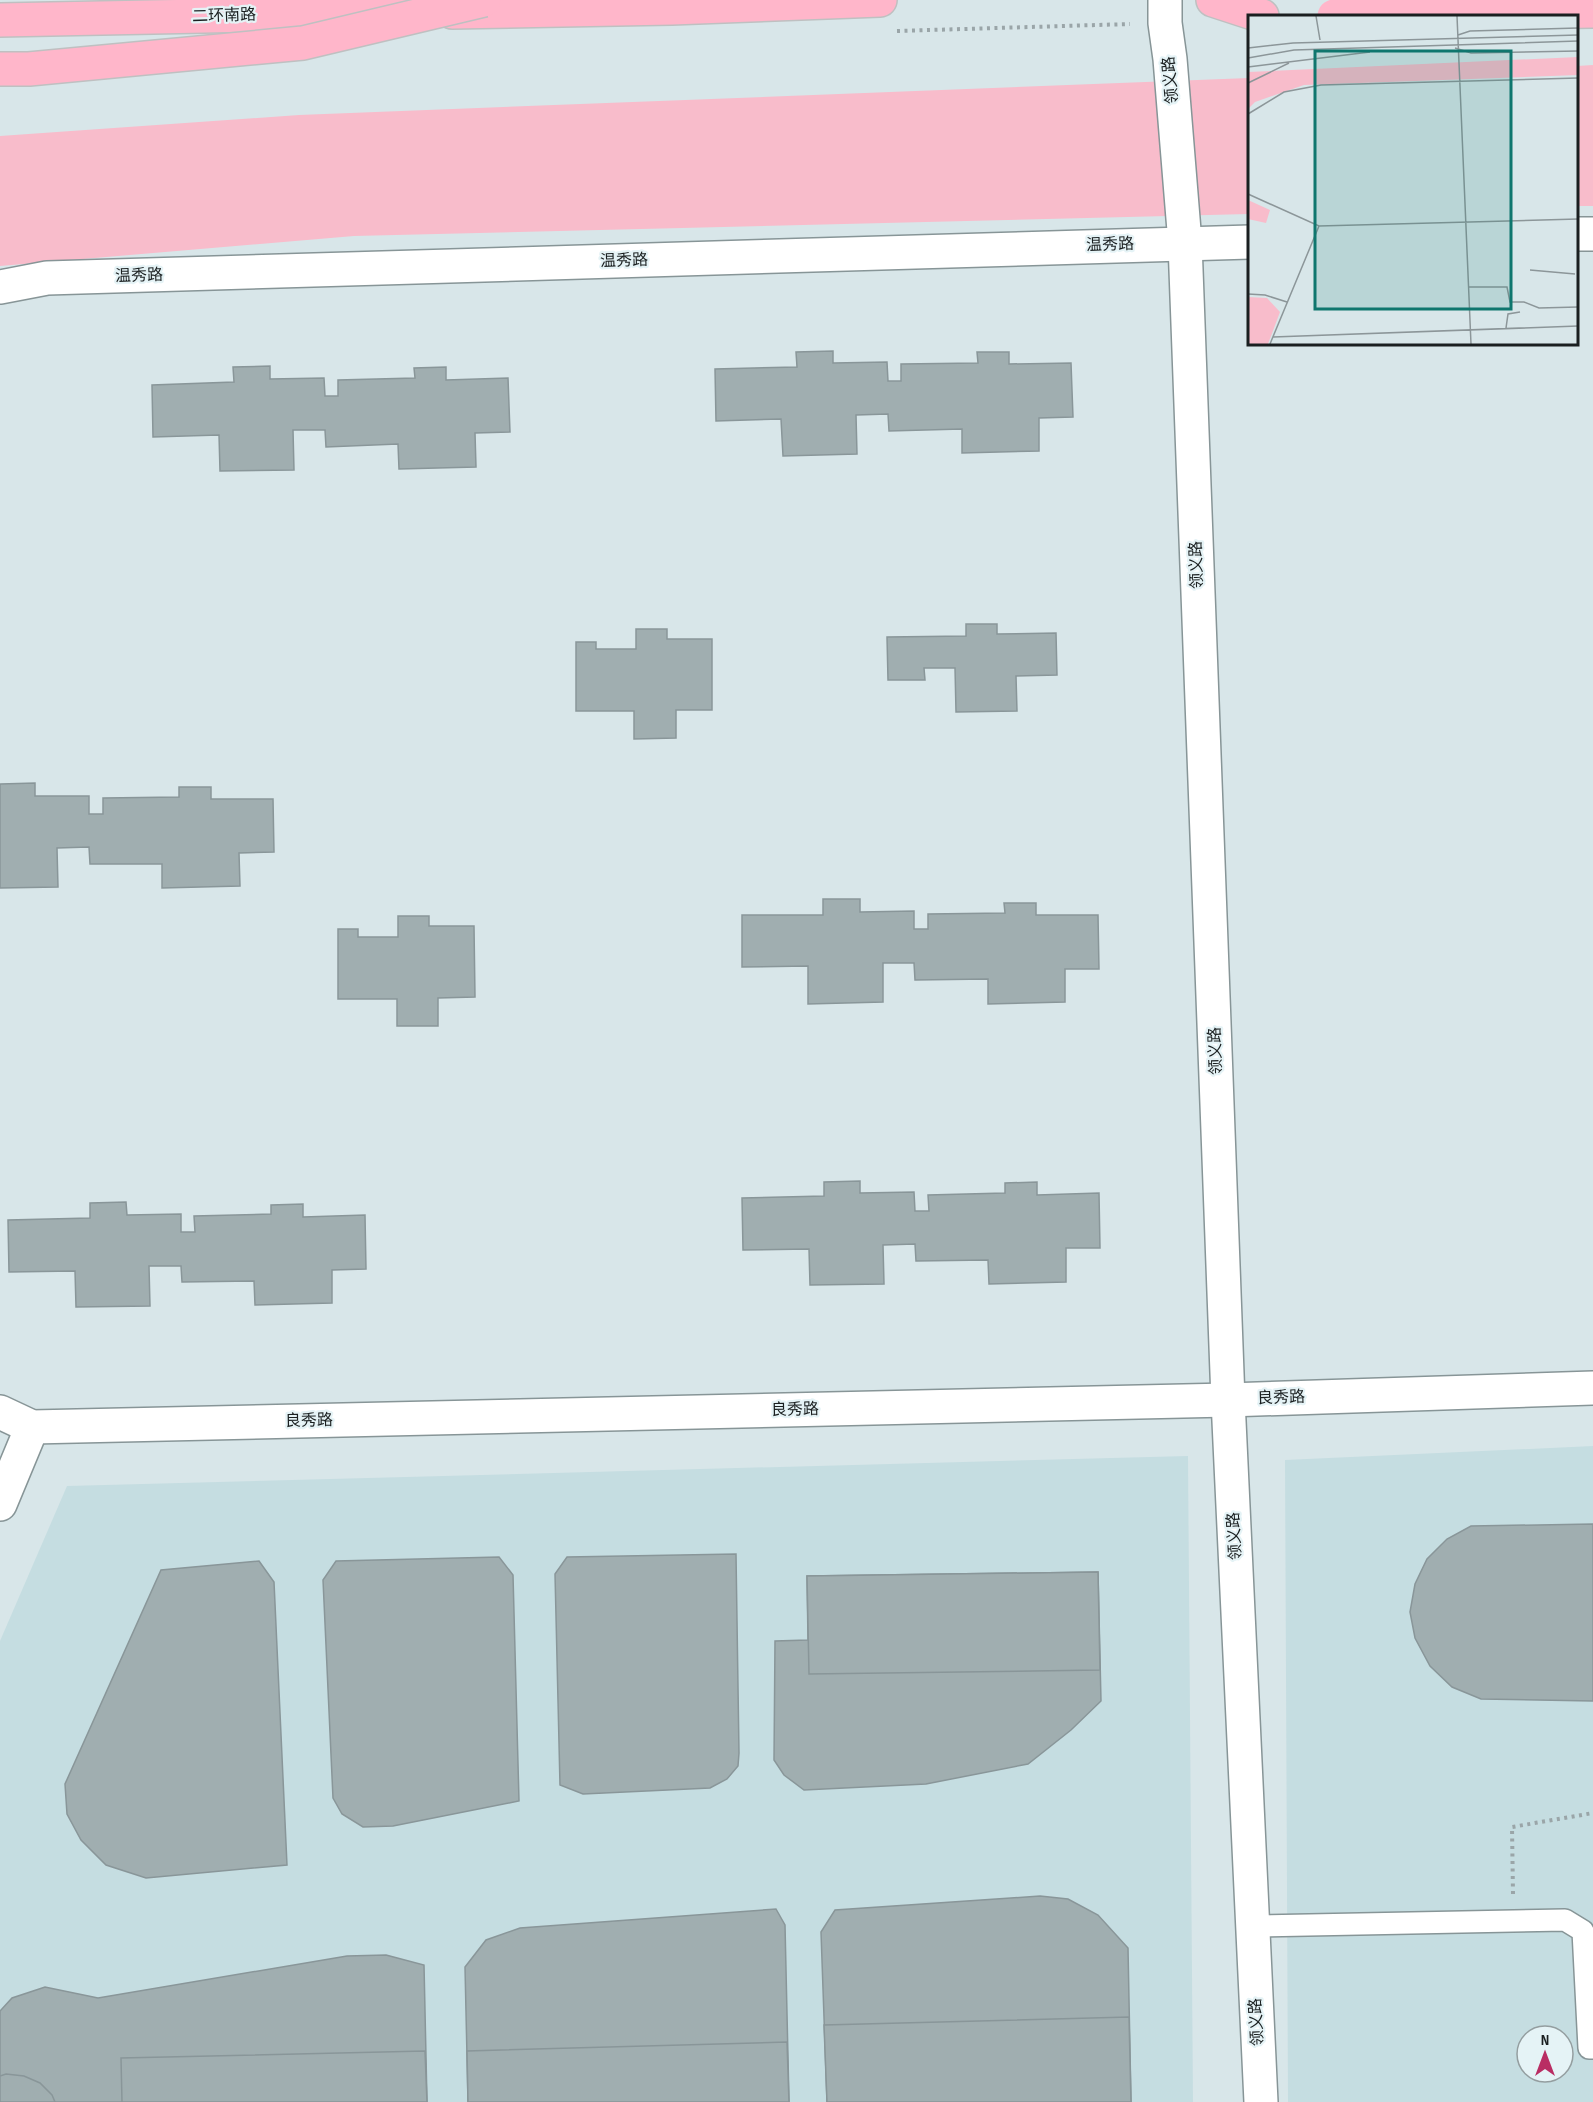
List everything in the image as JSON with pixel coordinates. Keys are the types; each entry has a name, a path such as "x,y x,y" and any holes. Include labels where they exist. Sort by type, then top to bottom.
{"highway":[{"path":"0,69 28,69 303,43 484,0"},
{"name":"二环南路","path":"0,20 672,8 880,0"},
{"path":"1213,0 1259,15"},
{"path":"1386,15 1593,11"}],"street":[{"name":"领义路","path":"1165,0 1165,23 1185,243 1228,1400 1261,2102"},
{"name":"温秀路","path":"0,287 59,278 1248,242"},
{"name":"良秀路","path":"0,1412 32,1427 1228,1400 1593,1388"},
{"path":"0,1504 32,1427"}],"lane":[{"path":"1253,1926 1564,1920 1583,1931 1589,2048 1593,2048"}],"path":[{"path":"1514,1921 1512,1827 1593,1813"}],"shaded area":[{"path":"1593,65 1593,206 1578,206 1578,66"},
{"path":"1248,78 1248,214 354,236 0,266 0,136 299,115"},
{"path":"1593,1446 1593,2102 1288,2102 1285,1460"},
{"path":"1188,1456 1193,2102 0,2102 0,1641 67,1486"}],"building":[{"path":"833,351 833,363 887,362 888,381 901,381 901,364 978,363 977,352 1009,352 1009,364 1071,363 1073,417 1039,418 1039,451 962,453 962,429 889,431 888,414 856,415 857,454 783,456 781,419 716,421 715,369 797,367 796,352"},
{"path":"270,366 270,379 324,378 325,396 338,396 338,380 415,378 414,368 446,367 446,380 508,378 510,432 475,433 476,467 399,469 398,444 326,447 325,430 293,430 294,470 220,471 219,435 153,437 152,385 234,382 233,367"},
{"path":"966,624 997,624 997,634 1056,633 1057,675 1016,676 1017,711 956,712 955,668 924,668 925,680 888,680 887,637 966,636"},
{"path":"636,629 667,629 667,639 712,639 712,710 676,710 676,738 634,739 634,711 576,711 576,642 596,642 596,649 636,649"},
{"path":"35,783 35,796 89,796 89,814 103,814 103,798 179,797 179,787 211,787 211,799 273,799 274,852 239,853 240,886 162,888 162,864 90,864 89,847 57,848 58,887 0,888 0,784"},
{"path":"823,899 860,899 860,912 914,911 914,929 928,929 928,914 1005,913 1004,903 1036,903 1036,915 1098,915 1099,969 1065,969 1065,1002 988,1004 988,979 915,980 914,963 883,963 883,1002 808,1004 808,966 742,967 742,915 823,915"},
{"path":"398,916 429,916 429,926 474,926 475,997 438,998 438,1026 397,1026 397,999 338,999 338,929 358,929 358,937 398,937"},
{"path":"860,1181 860,1193 914,1192 915,1211 929,1211 928,1195 1005,1193 1005,1183 1037,1182 1037,1195 1099,1193 1100,1248 1066,1248 1066,1282 989,1284 988,1260 916,1261 915,1244 883,1245 884,1284 810,1285 809,1249 743,1250 742,1198 824,1196 824,1182"},
{"path":"126,1202 127,1215 181,1214 181,1232 195,1232 194,1216 271,1214 271,1205 303,1204 303,1217 365,1215 366,1269 332,1270 332,1303 255,1305 254,1281 182,1282 181,1266 149,1266 150,1306 76,1307 75,1271 9,1272 8,1220 90,1218 90,1203"},
{"path":"1593,1524 1593,1701 1481,1699 1452,1687 1430,1666 1415,1638 1410,1612 1415,1584 1427,1559 1447,1539 1471,1526"},
{"path":"736,1554 738,1766 727,1779 710,1788 583,1794 560,1785 555,1574 567,1557"},
{"path":"499,1557 513,1575 519,1801 393,1826 363,1827 342,1814 333,1798 323,1580 336,1561"},
{"path":"259,1561 274,1582 287,1865 146,1878 106,1865 81,1840 67,1814 65,1784 161,1570"},
{"path":"1098,1572 1101,1701 1071,1730 1028,1764 926,1784 804,1790 784,1775 774,1760 775,1641 808,1640 807,1576"},
{"path":"1098,1572 1100,1670 809,1674 807,1576"},
{"path":"1040,1896 1068,1899 1098,1915 1128,1948 1131,2102 827,2102 821,1932 835,1910"},
{"path":"776,1909 785,1925 789,2102 468,2102 465,1967 486,1940 520,1928"},
{"path":"386,1955 424,1965 427,2102 0,2102 0,2011 12,1998 45,1987 98,1998 347,1956"},
{"path":"1129,2017 1131,2102 827,2102 824,2025"},
{"path":"787,2042 789,2102 468,2102 467,2051"},
{"path":"425,2051 427,2102 122,2102 121,2058"},
{"path":"6,2074 24,2076 40,2083 52,2095 55,2102 0,2102 0,2076"}]}
